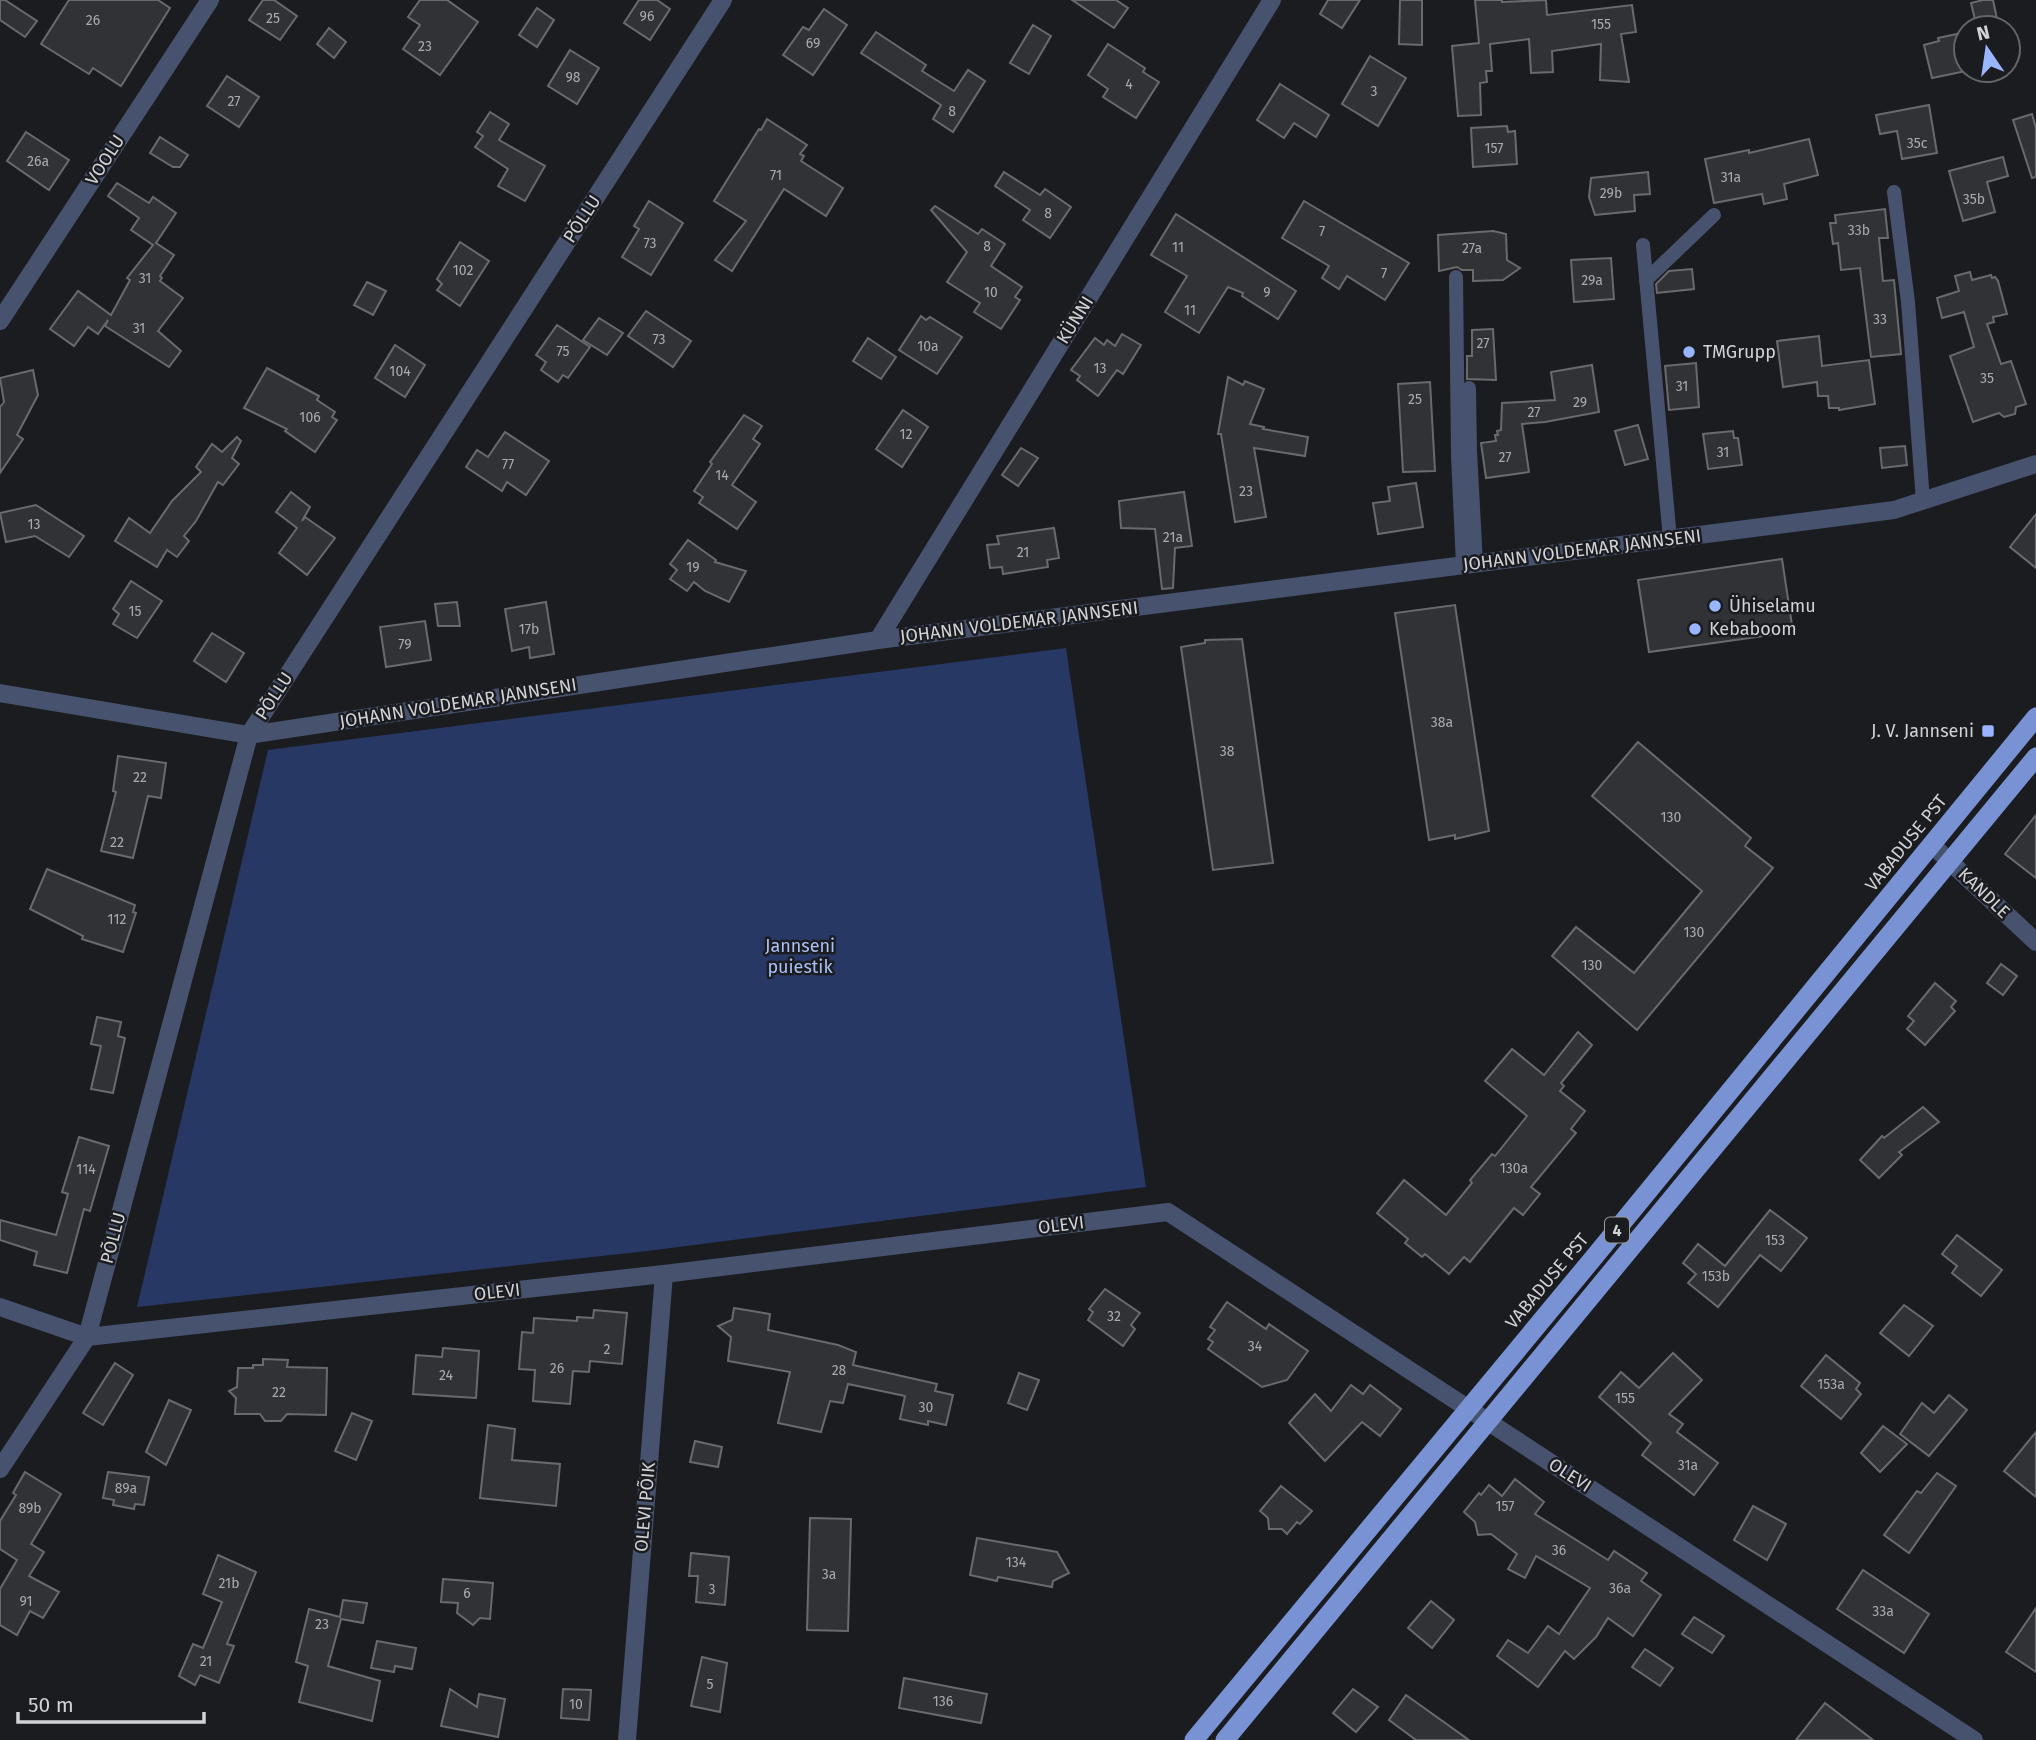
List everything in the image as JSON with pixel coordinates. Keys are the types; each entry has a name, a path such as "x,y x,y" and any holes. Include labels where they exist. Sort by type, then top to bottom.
{"highway":[{"name":"VABADUSE PST","path":"1194,1740 2036,717"},
{"name":"4","path":"1225,1740 2036,757"}],"street":[{"name":"VOOLU","path":"0,321 210,0"},
{"name":"PÕLLU","path":"0,1469 87,1337 249,735 723,0"},
{"name":"KÜNNI","path":"878,640 1272,0"},
{"name":"JOHANN VOLDEMAR JANNSENI","path":"0,693 249,735 878,640 1894,510 2036,464"},
{"name":"KANDLE","path":"1932,845 1951,860 2036,943"},
{"name":"OLEVI","path":"0,1307 87,1337 664,1273 1168,1212 1974,1740"},
{"name":"OLEVI PÕIK","path":"627,1740 664,1273"}],"lane":[{"path":"1894,192 1908,302 1923,501"},
{"path":"1646,280 1714,215"},
{"path":"1643,245 1670,539"},
{"path":"1456,277 1458,456 1470,565"},
{"path":"1469,388 1470,565"}],"green space":[{"name":"Jannseni puiestik","path":"1066,648 1146,1187 647,1251 137,1307 268,750"}],"building":[{"path":"0,0 5,0 37,21 25,37 0,20"},
{"path":"69,0 158,0 170,8 121,86 93,68 89,74 41,44"},
{"path":"263,0 274,0 297,16 280,40 249,20"},
{"path":"420,0 447,0 478,22 440,75 403,49 420,25 408,17"},
{"path":"639,0 657,0 670,9 650,40 624,23"},
{"path":"1072,0 1116,0 1128,8 1114,28"},
{"path":"1328,0 1360,0 1342,28 1320,14"},
{"path":"1400,0 1422,0 1422,45 1399,44"},
{"path":"1475,0 1546,0 1547,15 1632,5 1636,32 1621,34 1629,82 1600,80 1601,44 1552,51 1553,72 1531,73 1529,39 1490,44 1492,71 1486,71 1487,82 1480,83 1481,115 1458,116 1452,46 1479,43"},
{"path":"1993,0 1996,14 1974,14 1971,3"},
{"path":"537,8 554,20 537,47 519,35"},
{"path":"824,9 847,25 813,75 783,55 803,27 809,30"},
{"path":"1033,25 1051,36 1029,74 1010,63"},
{"path":"329,28 346,42 334,58 317,44"},
{"path":"876,32 926,65 922,71 954,91 968,70 985,81 953,132 933,119 941,105 861,53"},
{"path":"1952,35 1952,74 1932,78 1924,45 1939,41 1938,38"},
{"path":"1108,44 1145,68 1143,72 1159,82 1136,118 1103,97 1108,89 1088,75"},
{"path":"570,50 599,68 577,104 548,86"},
{"path":"1370,56 1406,78 1378,126 1342,104"},
{"path":"227,76 259,97 239,127 207,106"},
{"path":"1280,84 1329,115 1316,137 1294,123 1284,138 1257,120"},
{"path":"1929,105 1937,153 1902,159 1897,131 1880,134 1876,115"},
{"path":"490,112 509,124 499,140 545,166 525,201 498,186 508,169 475,147 483,136 477,132"},
{"path":"2032,114 2036,128 2036,177 2032,178 2013,120"},
{"path":"767,119 807,145 800,154 804,156 801,161 843,188 826,216 784,189 732,271 715,260 746,221 714,201"},
{"path":"1507,126 1508,132 1515,131 1517,164 1473,167 1471,128"},
{"path":"26,132 69,160 49,190 7,161"},
{"path":"160,137 188,155 180,167 173,167 150,153"},
{"path":"1809,139 1818,175 1784,184 1787,199 1764,204 1762,194 1714,203 1705,159 1749,150 1749,153"},
{"path":"2003,157 2008,176 1987,182 1995,212 1963,221 1949,171"},
{"path":"1004,172 1040,195 1045,189 1071,207 1050,238 1023,220 1030,210 995,186"},
{"path":"1648,172 1650,194 1634,195 1635,211 1595,215 1589,197 1591,178"},
{"path":"117,183 149,203 153,197 176,213 156,243 174,255 160,276 160,281 183,298 158,331 181,351 169,367 105,326 108,320 98,334 88,327 74,346 50,329 78,291 111,315 130,280 127,278 153,245 131,230 139,218 108,196"},
{"path":"649,201 683,223 651,275 622,257 639,229 634,226"},
{"path":"1304,201 1409,263 1385,300 1347,276 1339,289 1322,278 1329,266 1282,238"},
{"path":"935,206 978,234 982,229 1005,244 991,266 1022,287 1015,297 1020,300 1001,329 974,312 980,303 947,282 967,252 931,210"},
{"path":"1885,209 1888,238 1879,238 1883,281 1894,280 1901,354 1871,357 1860,268 1841,270 1838,243 1833,244 1830,223 1836,223 1835,215"},
{"path":"1176,214 1296,291 1278,319 1242,296 1243,293 1228,287 1199,333 1165,312 1187,276 1151,255"},
{"path":"1493,231 1506,234 1507,260 1520,268 1503,280 1473,281 1473,270 1457,267 1439,271 1438,235"},
{"path":"460,242 489,261 460,306 437,290 442,284 437,279"},
{"path":"1611,258 1614,299 1574,302 1571,260"},
{"path":"1692,269 1694,289 1657,293 1656,284 1669,271"},
{"path":"1970,272 1972,280 1991,275 1998,281 2007,314 1993,317 1994,322 1987,324 2001,364 2011,361 2026,404 2016,407 2015,414 2004,417 1999,413 1973,422 1950,356 1974,347 1964,312 1942,318 1937,298 1959,291 1955,276"},
{"path":"367,282 386,291 373,315 354,305"},
{"path":"646,311 691,341 673,367 628,336"},
{"path":"921,316 926,320 930,317 962,337 937,374 899,350"},
{"path":"599,318 623,333 607,355 583,340"},
{"path":"557,325 590,347 568,378 563,375 558,382 541,370 546,362 536,355"},
{"path":"1493,329 1496,380 1467,379 1467,356 1472,356 1472,330"},
{"path":"1122,334 1141,345 1123,374 1117,370 1098,396 1077,380 1080,376 1071,370 1095,338 1104,345 1107,340 1115,346"},
{"path":"1819,336 1822,366 1869,360 1875,404 1839,410 1829,408 1828,396 1818,396 1817,382 1783,387 1777,341"},
{"path":"868,338 896,357 881,379 853,361"},
{"path":"395,345 425,365 405,397 375,378"},
{"path":"1696,363 1699,407 1669,410 1665,366"},
{"path":"1592,365 1599,412 1522,424 1529,472 1486,478 1481,443 1496,441 1495,435 1501,430 1502,403 1555,400 1551,372"},
{"path":"267,368 319,396 317,400 335,412 332,417 337,420 315,452 285,431 287,429 244,408"},
{"path":"33,370 38,395 17,435 23,439 0,473 0,407 4,402 0,378"},
{"path":"1228,377 1243,385 1245,381 1264,389 1250,424 1308,437 1305,456 1254,448 1266,517 1235,522 1221,434 1218,434"},
{"path":"1430,382 1435,471 1403,472 1398,384"},
{"path":"903,410 928,427 902,467 876,449"},
{"path":"744,415 762,426 753,439 760,444 732,485 756,502 737,529 699,503 703,497 694,491 712,464 710,462"},
{"path":"1638,425 1648,459 1625,465 1615,431"},
{"path":"1733,431 1734,438 1738,438 1742,465 1708,469 1703,434"},
{"path":"505,432 549,461 526,495 507,482 502,491 466,467 477,450 488,457"},
{"path":"237,437 241,441 232,458 239,464 223,485 218,482 196,521 184,536 189,541 177,557 167,550 157,567 115,541 129,518 150,533 172,501 201,472 196,467 212,444 222,452"},
{"path":"1905,446 1907,465 1882,468 1880,448"},
{"path":"1021,448 1038,458 1018,486 1002,475"},
{"path":"1416,483 1423,527 1378,534 1373,503 1390,501 1388,487"},
{"path":"291,492 310,507 302,521 305,517 335,538 307,575 279,553 297,528 276,512"},
{"path":"1184,492 1192,546 1175,548 1173,588 1162,589 1155,529 1121,528 1119,501"},
{"path":"36,505 84,536 69,557 35,536 6,542 0,513"},
{"path":"2036,514 2036,568 2010,547"},
{"path":"1054,528 1059,558 1047,560 1048,567 1003,574 1002,567 990,568 987,545 999,544 997,536"},
{"path":"688,540 716,560 715,562 746,571 729,602 705,591 694,582 687,591 670,579 677,570 670,564"},
{"name":"Ühiselamu","path":"1782,559 1793,632 1649,652 1638,580"},
{"path":"131,581 162,601 137,638 113,624 119,614 113,609"},
{"path":"457,602 460,626 438,626 435,604"},
{"path":"546,602 554,654 530,658 529,647 512,651 505,609"},
{"path":"1455,605 1489,831 1455,839 1455,835 1429,840 1395,613"},
{"path":"425,621 431,660 386,667 380,627"},
{"path":"212,633 244,653 226,682 194,661"},
{"path":"1242,639 1273,863 1213,870 1181,647 1205,643 1205,640"},
{"path":"1638,742 1751,838 1745,846 1773,868 1637,1030 1552,956 1576,927 1634,973 1702,891 1592,796"},
{"path":"118,756 166,763 161,798 148,796 133,858 101,851 116,792 113,791"},
{"path":"2036,815 2036,878 2005,854"},
{"path":"47,869 135,905 133,912 136,913 123,952 82,939 83,936 30,909"},
{"path":"2001,964 2017,976 2003,995 1987,983"},
{"path":"1935,983 1956,1001 1951,1007 1955,1011 1925,1045 1907,1029 1914,1021 1908,1016"},
{"path":"97,1017 121,1022 118,1036 125,1038 113,1093 91,1089 101,1046 91,1044"},
{"path":"1578,1032 1592,1045 1561,1083 1564,1086 1560,1091 1585,1111 1571,1129 1576,1133 1531,1187 1540,1194 1523,1215 1514,1208 1470,1262 1464,1257 1449,1274 1425,1254 1422,1257 1405,1243 1408,1239 1377,1213 1404,1180 1446,1215 1472,1183 1470,1180 1492,1154 1495,1156 1527,1116 1485,1081 1512,1049 1544,1075"},
{"path":"1923,1107 1939,1122 1899,1152 1902,1155 1879,1178 1860,1160 1882,1136 1884,1138"},
{"path":"79,1137 109,1146 90,1211 84,1209 67,1273 34,1265 37,1252 0,1240 0,1220 56,1235 68,1194 62,1192"},
{"path":"1770,1210 1807,1238 1781,1271 1760,1255 1718,1307 1688,1283 1696,1274 1683,1263 1698,1244 1725,1266"},
{"path":"1957,1235 2002,1270 1981,1296 1952,1273 1957,1266 1942,1254"},
{"path":"1105,1289 1140,1313 1131,1325 1135,1329 1123,1346 1088,1320 1093,1312 1089,1309"},
{"path":"1227,1302 1266,1329 1269,1324 1308,1351 1287,1380 1262,1387 1208,1349 1213,1342 1208,1339 1215,1330 1210,1327"},
{"path":"1904,1305 1933,1326 1909,1356 1880,1333"},
{"path":"734,1308 770,1314 768,1330 838,1345 856,1352 853,1365 937,1384 935,1391 953,1395 946,1425 928,1421 928,1425 900,1419 905,1396 848,1384 843,1403 830,1401 821,1432 778,1423 790,1372 728,1361 731,1337 718,1326 732,1320"},
{"path":"594,1310 627,1313 622,1364 590,1361 589,1372 573,1371 570,1404 533,1401 535,1370 519,1369 522,1332 533,1333 534,1318 577,1321 577,1317 593,1318"},
{"path":"443,1348 479,1351 476,1398 413,1394 416,1355 442,1357"},
{"path":"1673,1353 1702,1380 1669,1414 1683,1424 1677,1432 1718,1463 1694,1495 1642,1455 1651,1443 1599,1397 1621,1372 1639,1388"},
{"path":"1826,1355 1860,1383 1856,1389 1861,1394 1841,1419 1801,1386"},
{"path":"263,1359 288,1360 287,1367 327,1368 326,1415 287,1414 281,1421 265,1421 260,1414 235,1414 236,1398 229,1391 237,1387 238,1368 263,1365"},
{"path":"115,1363 133,1375 103,1425 83,1413"},
{"path":"1019,1373 1039,1380 1027,1410 1008,1403"},
{"path":"1351,1385 1363,1394 1370,1385 1401,1409 1380,1436 1362,1422 1325,1461 1289,1423 1315,1394 1331,1411"},
{"path":"1949,1395 1967,1410 1929,1456 1900,1434 1922,1403 1934,1413"},
{"path":"169,1400 191,1410 166,1465 146,1452"},
{"path":"352,1413 372,1421 356,1460 335,1451"},
{"path":"488,1425 515,1429 512,1460 560,1464 556,1506 480,1498"},
{"path":"1883,1426 1907,1444 1880,1472 1861,1453"},
{"path":"2036,1432 2036,1497 2004,1471"},
{"path":"695,1441 722,1447 718,1467 690,1462"},
{"path":"25,1472 61,1494 31,1544 44,1552 29,1576 59,1592 43,1618 30,1611 17,1635 0,1625 0,1589 17,1560 0,1549 0,1521 16,1495 13,1493"},
{"path":"108,1472 149,1477 144,1505 135,1504 134,1509 113,1505 114,1500 103,1498"},
{"path":"1937,1473 1956,1486 1909,1553 1884,1535 1917,1491 1921,1493"},
{"path":"1515,1479 1544,1502 1535,1514 1608,1560 1614,1551 1647,1573 1641,1581 1661,1595 1633,1636 1608,1618 1596,1637 1574,1659 1565,1651 1538,1687 1497,1656 1508,1640 1528,1653 1548,1626 1559,1634 1590,1588 1536,1556 1525,1578 1508,1569 1517,1554 1491,1534 1478,1535 1475,1522 1464,1512 1489,1485 1502,1496"},
{"path":"1281,1486 1312,1511 1287,1534 1282,1529 1269,1529 1268,1518 1260,1511"},
{"path":"1753,1506 1786,1524 1767,1560 1734,1540"},
{"path":"810,1518 851,1519 848,1631 807,1630"},
{"path":"977,1538 1057,1552 1069,1573 1053,1581 1052,1587 970,1575"},
{"path":"691,1553 729,1557 725,1605 696,1602 698,1576 689,1576"},
{"path":"218,1555 256,1572 227,1644 234,1646 219,1683 200,1675 195,1685 179,1676 193,1644 203,1648 222,1602 203,1594"},
{"path":"1863,1570 1929,1614 1904,1653 1837,1609"},
{"path":"443,1579 493,1583 490,1619 480,1618 473,1625 457,1613 458,1603 441,1602"},
{"path":"343,1600 367,1603 363,1623 341,1619 328,1666 380,1681 372,1721 299,1702 308,1666 296,1662 309,1609 340,1617"},
{"path":"1431,1601 1454,1620 1432,1648 1408,1628"},
{"path":"2036,1608 2036,1672 2006,1652"},
{"path":"1694,1617 1724,1636 1712,1653 1682,1634"},
{"path":"377,1641 416,1648 412,1669 395,1666 394,1672 371,1668"},
{"path":"1645,1649 1673,1668 1660,1686 1632,1667"},
{"path":"702,1657 727,1663 720,1712 691,1706"},
{"path":"904,1678 987,1694 981,1723 899,1708"},
{"path":"450,1689 477,1707 479,1694 505,1699 498,1737 441,1726"},
{"path":"563,1689 591,1690 589,1720 561,1718"},
{"path":"1353,1689 1378,1707 1356,1732 1333,1713"},
{"path":"1406,1695 1469,1740 1416,1740 1389,1720"},
{"path":"1825,1703 1873,1740 1796,1740"}],"place":[{"name":"TMGrupp","path":"1689,352"},
{"name":"Ühiselamu","path":"1715,606"},
{"name":"Kebaboom","path":"1695,629"},
{"name":"J. V. Jannseni","path":"1988,731"}]}
